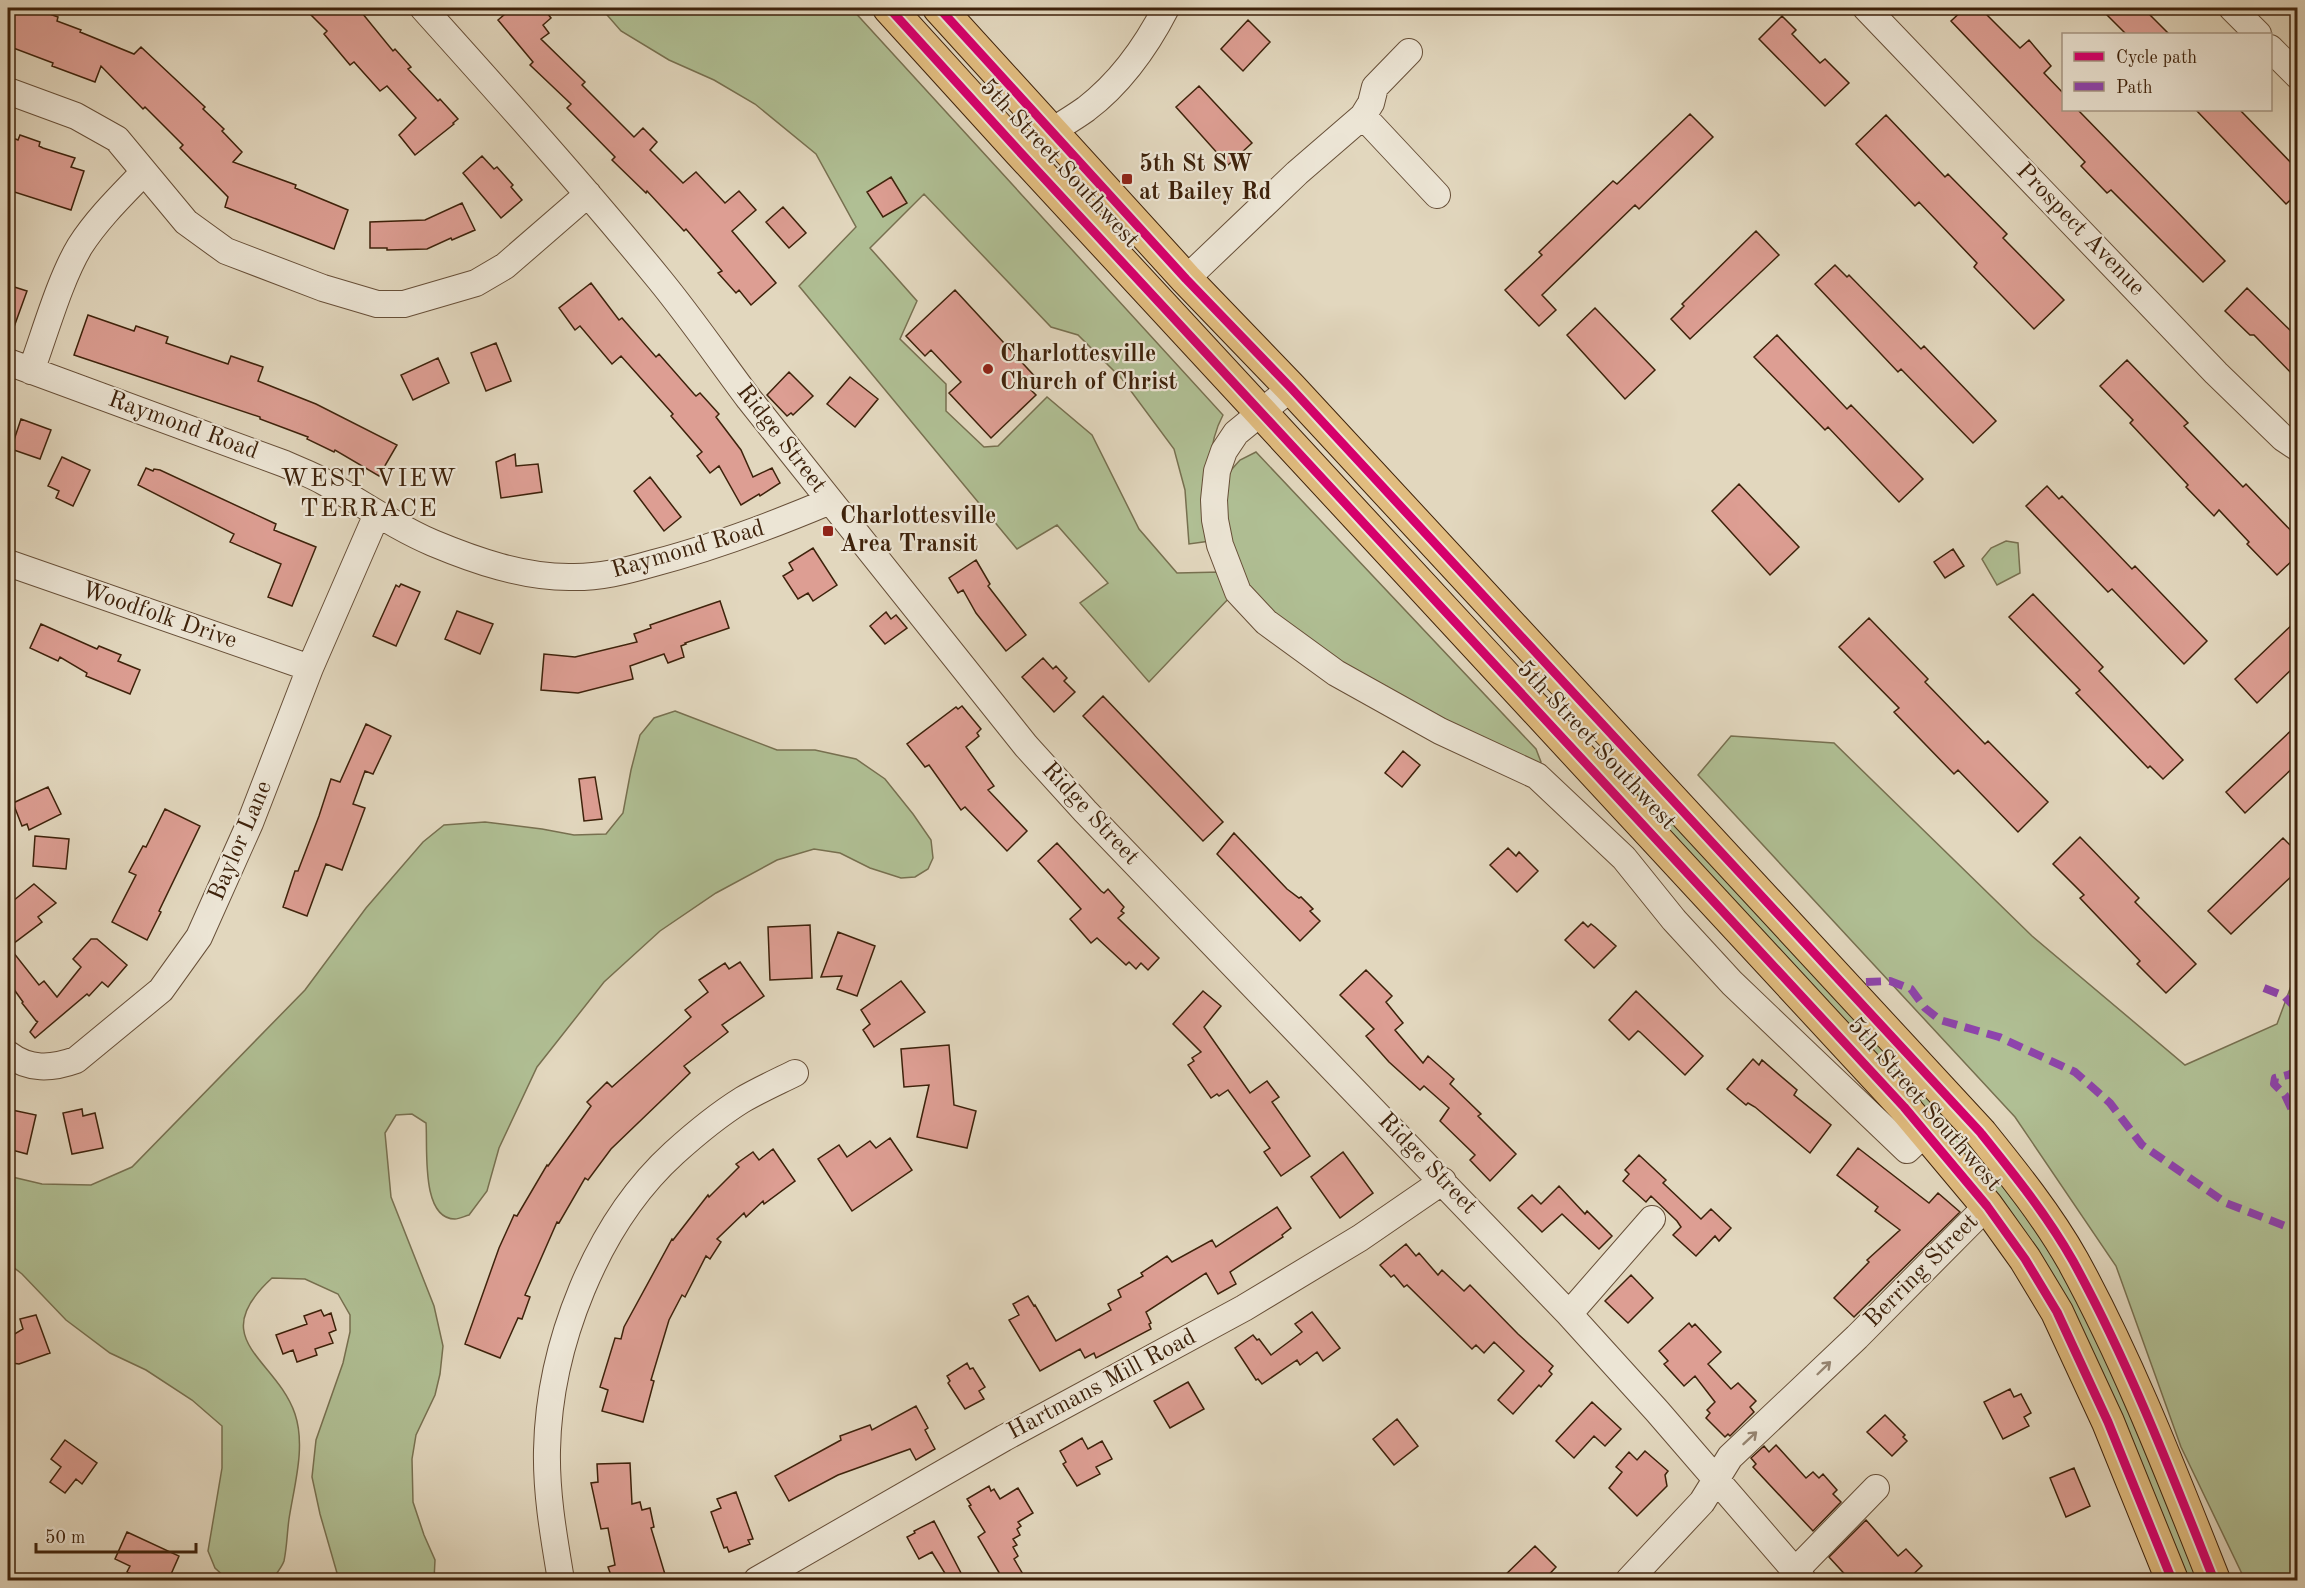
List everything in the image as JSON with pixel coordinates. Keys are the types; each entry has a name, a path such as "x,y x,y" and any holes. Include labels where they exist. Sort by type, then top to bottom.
{"main road":[{"name":"5th Street Southwest","path":"889,8 1793,986 1926,1132 1987,1206 2025,1259 2057,1312 2108,1422 2172,1581"},
{"name":"5th Street Southwest","path":"939,8 1052,129 1186,279 1291,388 1980,1132 2024,1188 2072,1259 2116,1345 2148,1416 2214,1581"}],"street":[{"name":"Ridge Street","path":"423,8 588,194 700,331 736,382 1026,746 1093,819 1569,1314 1657,1411 1799,1576"},
{"path":"1019,151 1086,109 1128,68 1153,33 1166,8"},
{"name":"Prospect Avenue","path":"1866,8 2216,373 2283,438 2298,448"},
{"path":"2232,8 2257,33"},
{"path":"2272,49 2298,76"},
{"path":"1186,279 1297,173 1363,116 1371,103 1375,87 1409,52"},
{"path":"8,91 76,116 117,139 186,222 226,251 323,288 377,304 404,304 476,283 505,266 588,194"},
{"path":"1363,116 1437,195"},
{"path":"32,371 71,263 81,245 103,216 144,172"},
{"name":"Raymond Road","path":"8,363 285,464 325,482 377,514 433,543 500,567 535,575 570,578 612,574 683,556 763,529 830,501"},
{"name":"5th Street Southwest","path":"1291,388 1236,433 1224,451 1217,471 1214,500 1215,520 1222,551 1238,592 1266,622 1336,673 1440,731 1537,776 1624,858 1674,920 1732,983 1907,1150 1926,1132"},
{"name":"Baylor Lane","path":"8,1054 18,1062 32,1067 62,1065 76,1060 161,990 199,937 223,886 310,668 377,514"},
{"name":"Woodfolk Drive","path":"8,563 310,668"},
{"path":"1592,770 1620,743"},
{"path":"1766,1013 1793,986"},
{"path":"561,1581 549,1493 548,1441 556,1371 566,1330 598,1255 619,1220 645,1184 673,1155 742,1100 795,1073"},
{"name":"Hartmans Mill Road","path":"757,1581 1014,1432 1244,1308 1360,1238 1443,1181"},
{"name":"Berring Street","path":"1716,1480 1730,1457 1857,1337 1987,1206"},
{"path":"1569,1314 1652,1219"},
{"path":"1629,1581 1702,1502 1716,1480"},
{"path":"1799,1576 1876,1488"}],"green space":[{"path":"601,8 851,8 1223,415 1217,429 1210,460 1210,541 1189,544 1185,490 1174,449 1122,379 1078,335 1051,327 924,194 870,248 917,301 900,339 946,384 946,411 984,447 998,446 1047,397 1092,435 1139,529 1177,573 1221,572 1233,594 1149,682 1080,603 1108,583 1057,525 1017,549 799,286 856,227 816,154 755,104 714,80 669,60 621,31"},
{"path":"1256,452 1536,749 1541,762 1537,765 1389,694 1247,596 1225,538 1223,487 1232,469 1240,460"},
{"path":"2006,541 2018,543 2020,573 1997,585 1982,559 1991,548"},
{"path":"675,711 777,750 815,750 856,759 885,779 931,840 933,858 928,869 915,877 901,878 870,868 840,853 814,849 777,860 716,893 660,931 604,982 537,1067 499,1148 487,1191 469,1215 455,1219 444,1216 436,1207 428,1179 426,1123 412,1114 396,1115 385,1133 391,1197 434,1306 443,1346 435,1395 416,1435 412,1459 413,1502 435,1560 434,1580 339,1580 312,1477 316,1440 343,1363 350,1332 350,1315 338,1294 305,1279 272,1278 253,1299 244,1318 244,1334 261,1363 286,1395 298,1427 298,1466 286,1550 283,1563 272,1580 228,1580 215,1568 208,1551 222,1468 222,1426 192,1400 146,1370 110,1353 66,1320 22,1274 8,1263 8,1176 42,1184 91,1185 132,1167 305,990 366,908 423,842 444,825 485,822 574,835 606,834 623,813 640,735 654,718"},
{"path":"1731,736 1834,743 2032,936 2185,1065 2277,1024 2297,970 2297,1580 2245,1580 2181,1447 2116,1266 2015,1117 1698,775"},
{"path":"1634,775 2013,1191 2082,1299 2204,1580 2186,1580 2087,1346 1641,809 1635,793"}],"building":[{"path":"8,8 33,8 58,17 57,21 134,54 141,47 205,107 203,109 224,129 222,131 242,152 233,162 296,185 295,188 348,210 334,249 225,207 228,197 180,148 183,145 145,107 143,109 101,66 95,82 8,46"},
{"path":"304,8 358,8 393,51 395,49 411,67 408,69 458,119 415,155 399,135 416,118 387,86 380,91 354,62 350,65 324,34 327,31"},
{"path":"512,8 543,8 551,18 543,25 549,33 541,39 585,82 582,85 634,137 643,128 657,142 650,150 683,183 696,172 725,203 739,191 756,210 732,231 776,283 751,305 739,290 736,293 718,273 722,271 686,229 684,231 647,191 646,193 612,160 615,157 567,108 571,104 530,65 533,62 498,20"},
{"path":"1965,8 1980,8 2020,48 2029,40 2051,66 2044,73 2062,92 2062,111 2079,111 2225,261 2203,282 2111,190 2107,193 2081,166 2085,162 1951,21"},
{"path":"2100,8 2143,8 2168,33 2125,33"},
{"path":"1782,16 1796,30 1792,34 1820,63 1825,59 1849,83 1825,106 1759,39"},
{"path":"1248,20 1270,42 1243,71 1221,49"},
{"path":"1199,86 1252,143 1228,165 1176,107"},
{"path":"2197,111 2241,111 2298,170 2298,193 2286,204"},
{"path":"1690,114 1713,137 1639,209 1635,205 1542,295 1556,310 1539,326 1505,290 1542,255 1539,252 1613,181 1617,184"},
{"path":"1886,115 1945,177 1948,174 2007,234 2003,238 2064,300 2034,329 1974,267 1977,263 1919,202 1915,206 1856,144"},
{"path":"20,135 40,142 39,146 43,148 75,158 71,167 84,171 71,210 8,190 8,136 18,140"},
{"path":"482,156 494,169 497,167 513,185 511,187 522,200 501,218 463,173"},
{"path":"891,177 907,203 883,217 867,192"},
{"path":"462,203 475,230 427,249 370,248 370,222 425,220"},
{"path":"783,207 806,233 789,248 766,222"},
{"path":"1756,231 1779,255 1690,339 1671,319 1684,306 1682,304"},
{"path":"1835,265 1847,277 1849,275 1921,349 1924,346 1996,421 1973,443 1901,369 1898,372 1815,284"},
{"path":"591,283 619,320 622,318 656,357 659,354 696,396 700,393 719,414 716,417 741,450 753,477 772,468 780,483 741,505 719,466 710,473 697,456 702,452 671,416 673,414 621,356 612,364 580,326 575,330 559,308"},
{"path":"8,285 27,291 10,338 8,338"},
{"path":"2247,288 2298,338 2298,380 2254,335 2250,335 2225,311"},
{"name":"Charlottesville Church of Christ","path":"955,290 1040,382 1031,390 1036,395 991,438 949,393 961,382 931,350 925,356 906,336"},
{"path":"1595,308 1655,370 1625,399 1567,335"},
{"path":"88,315 134,331 136,326 168,337 166,343 228,364 231,356 263,367 258,381 316,404 397,445 379,476 335,450 334,452 307,439 308,437 260,419 260,417 74,355"},
{"path":"1777,335 1847,409 1851,405 1923,479 1899,502 1828,427 1825,430 1754,357"},
{"path":"496,343 511,381 486,391 471,353"},
{"path":"438,358 449,383 413,400 401,375"},
{"path":"2127,360 2188,423 2184,426 2243,487 2246,484 2298,538 2298,555 2277,575 2219,510 2214,516 2186,487 2188,485 2130,423 2133,420 2100,386"},
{"path":"789,372 813,396 793,415 791,413 787,416 767,395"},
{"path":"850,377 878,399 855,427 827,404"},
{"path":"21,419 51,430 40,459 11,449"},
{"path":"515,454 516,466 538,464 542,492 501,498 496,462"},
{"path":"62,457 90,470 73,506 56,498 59,491 48,486"},
{"path":"146,468 153,471 154,469 160,470 276,524 274,530 316,547 292,606 268,597 281,564 230,542 234,534 138,485"},
{"path":"650,477 681,517 664,531 634,491"},
{"path":"1739,484 1799,547 1770,575 1712,511"},
{"path":"2047,486 2059,499 2062,496 2132,569 2135,566 2207,641 2184,664 2112,589 2108,592 2026,506"},
{"path":"813,548 837,585 813,601 808,593 798,599 783,576 793,570 789,563"},
{"path":"1953,549 1964,566 1945,578 1934,562"},
{"path":"976,560 990,584 988,586 1026,635 1006,651 976,613 963,590 958,593 949,578"},
{"path":"401,584 420,592 396,646 373,636 396,585 399,587"},
{"path":"2033,594 2103,667 2099,671 2183,760 2163,779 2150,766 2148,768 2076,693 2080,690 2009,617"},
{"path":"720,601 729,628 685,643 681,646 684,657 668,663 664,654 630,666 633,679 578,693 541,690 544,654 575,657 637,642 634,634 651,628 650,625"},
{"path":"457,611 493,624 480,654 445,639"},
{"path":"886,612 891,619 896,615 907,628 885,644 870,626"},
{"path":"1869,618 1928,679 1925,682 1985,744 1988,741 2048,802 2018,832 1958,770 1954,774 1894,712 1899,708 1839,647"},
{"path":"2298,619 2298,663 2257,703 2235,679"},
{"path":"41,624 97,649 99,646 121,655 118,661 140,670 130,694 86,676 87,673 60,657 58,661 30,648"},
{"path":"1043,658 1053,669 1056,666 1067,678 1064,681 1075,692 1054,712 1022,677"},
{"path":"1103,696 1223,822 1203,841 1083,716"},
{"path":"962,706 981,729 977,733 979,736 966,747 994,786 988,790 1027,831 1007,851 965,807 961,810 929,765 925,767 907,744 956,707 958,709"},
{"path":"366,724 391,736 373,774 365,771 353,804 365,808 342,870 326,864 307,916 283,907 331,779 340,782"},
{"path":"2298,724 2298,763 2245,813 2226,792"},
{"path":"1403,751 1420,765 1402,787 1385,773"},
{"path":"595,777 602,819 584,821 579,779"},
{"path":"48,787 61,814 29,830 27,824 22,826 13,803"},
{"path":"165,809 200,826 147,940 112,922 136,875 129,872 143,846 146,847"},
{"path":"1234,833 1287,889 1299,898 1301,897 1313,909 1310,911 1320,921 1300,941 1217,854"},
{"path":"35,836 69,839 66,869 33,866"},
{"path":"2080,837 2139,898 2135,902 2196,964 2166,993 2137,964 2140,961 2080,898 2084,895 2053,864"},
{"path":"2283,838 2298,853 2298,870 2231,934 2208,911"},
{"path":"1057,843 1101,891 1104,893 1108,889 1124,907 1121,911 1124,913 1118,918 1159,958 1148,970 1141,963 1136,969 1129,962 1126,965 1097,938 1091,943 1070,919 1081,909 1038,861"},
{"path":"1508,848 1516,856 1519,852 1538,871 1517,892 1490,865"},
{"path":"34,884 56,903 38,917 42,922 9,947 39,985 44,981 57,997 81,967 73,959 91,939 97,939 127,965 108,987 102,982 89,996 87,994 35,1038 30,1032 38,1021 22,1003 8,981 8,905"},
{"path":"1583,922 1588,927 1591,924 1616,946 1594,968 1565,940"},
{"path":"810,925 812,978 770,980 768,927"},
{"path":"838,932 875,946 857,996 837,989 842,976 821,977"},
{"path":"740,962 764,996 722,1025 728,1032 684,1066 690,1073 611,1149 588,1180 585,1178 559,1223 557,1222 525,1295 530,1297 522,1319 518,1318 500,1358 465,1344 499,1248 514,1215 517,1216 547,1165 591,1106 587,1102 607,1082 612,1087 691,1017 685,1010 708,992 699,980 725,963 729,969"},
{"path":"1366,970 1392,996 1386,1002 1403,1023 1395,1030 1423,1063 1428,1056 1454,1079 1450,1084 1481,1114 1478,1116 1516,1154 1490,1181 1470,1160 1475,1155 1440,1121 1449,1108 1424,1086 1420,1090 1389,1062 1366,1036 1374,1029 1340,995"},
{"path":"901,981 925,1012 874,1047 863,1030 870,1024 861,1010"},
{"path":"1203,991 1221,1006 1204,1027 1250,1093 1267,1081 1279,1097 1272,1102 1310,1156 1281,1176 1264,1152 1270,1148 1228,1090 1211,1098 1188,1065 1194,1061 1192,1058 1201,1052 1173,1024"},
{"path":"1636,991 1703,1056 1685,1075 1640,1032 1638,1031 1629,1040 1609,1020"},
{"path":"949,1045 954,1105 976,1111 967,1148 917,1137 929,1085 904,1087 901,1049"},
{"path":"1753,1059 1759,1065 1762,1060 1797,1090 1794,1095 1831,1125 1810,1153 1755,1107 1748,1103 1746,1105 1727,1089"},
{"path":"82,1109 83,1116 95,1113 103,1148 72,1154 63,1113"},
{"path":"12,1110 36,1115 27,1154 8,1149 8,1111 12,1112"},
{"path":"890,1138 912,1170 852,1211 818,1159 839,1145 847,1157 870,1141 876,1148"},
{"path":"1858,1148 1929,1203 1938,1193 1960,1212 1854,1317 1834,1298 1869,1262 1867,1260 1900,1230 1875,1211 1878,1207 1837,1175"},
{"path":"773,1149 795,1181 764,1204 763,1201 746,1217 744,1213 717,1239 721,1242 710,1259 706,1256 685,1297 682,1295 669,1320 651,1380 654,1381 643,1422 602,1411 608,1390 600,1387 615,1338 621,1339 624,1327 672,1239 708,1195 709,1197 739,1167 736,1164 753,1152 759,1160"},
{"path":"1343,1152 1373,1193 1340,1218 1311,1177"},
{"path":"1639,1155 1666,1180 1663,1183 1701,1219 1711,1209 1731,1228 1719,1241 1715,1236 1696,1256 1673,1235 1681,1227 1677,1221 1651,1196 1646,1202 1623,1181 1629,1174 1625,1170"},
{"path":"1559,1186 1585,1214 1587,1211 1612,1236 1599,1249 1562,1214 1542,1232 1518,1208 1532,1195 1541,1204"},
{"path":"1277,1207 1291,1228 1282,1235 1283,1237 1230,1272 1236,1284 1218,1294 1206,1273 1146,1312 1151,1329 1096,1358 1094,1353 1085,1358 1080,1349 1040,1371 1009,1320 1019,1315 1013,1304 1028,1296 1056,1341 1111,1310 1108,1304 1121,1297 1118,1290 1143,1276 1141,1273 1167,1256 1172,1262 1212,1240 1216,1247"},
{"path":"1406,1244 1416,1256 1419,1253 1438,1275 1442,1270 1464,1291 1470,1285 1553,1366 1549,1371 1552,1374 1513,1414 1498,1400 1524,1371 1494,1342 1484,1353 1476,1345 1472,1349 1407,1285 1404,1287 1394,1275 1391,1277 1380,1265"},
{"path":"1631,1275 1653,1298 1628,1323 1605,1301"},
{"path":"321,1310 324,1316 331,1313 336,1330 329,1333 333,1343 315,1349 317,1355 297,1362 293,1350 283,1354 276,1335 307,1324 304,1316"},
{"path":"1312,1312 1340,1348 1323,1361 1317,1352 1300,1365 1297,1360 1262,1384 1258,1379 1256,1380 1235,1348 1253,1335 1271,1355 1302,1332 1295,1324"},
{"path":"36,1315 50,1353 19,1364 12,1363 8,1352 8,1338 23,1329 20,1319"},
{"path":"1689,1323 1692,1327 1695,1324 1721,1352 1708,1364 1731,1389 1738,1383 1756,1401 1750,1407 1754,1412 1730,1436 1728,1434 1725,1437 1706,1418 1710,1413 1707,1410 1715,1402 1695,1376 1684,1386 1664,1364 1668,1361 1659,1351"},
{"path":"967,1363 985,1387 979,1391 984,1399 965,1409 948,1383 950,1381 947,1376"},
{"path":"1188,1382 1204,1409 1170,1428 1154,1401"},
{"path":"2010,1389 2014,1397 2021,1394 2031,1413 2024,1417 2029,1426 2003,1439 1984,1402"},
{"path":"1592,1402 1621,1429 1605,1446 1594,1436 1574,1458 1556,1441"},
{"path":"916,1406 928,1428 925,1430 935,1449 916,1460 910,1449 838,1475 789,1501 775,1476 841,1440 840,1436 870,1425 872,1430"},
{"path":"1885,1415 1905,1435 1903,1437 1907,1441 1892,1456 1867,1432"},
{"path":"1397,1419 1418,1446 1394,1465 1373,1439"},
{"path":"1082,1438 1088,1449 1102,1441 1112,1459 1096,1467 1100,1474 1077,1486 1063,1464 1066,1462 1060,1451"},
{"path":"65,1440 97,1463 82,1484 76,1479 65,1493 50,1482 61,1467 51,1459"},
{"path":"1776,1445 1806,1478 1813,1472 1819,1478 1823,1474 1837,1490 1833,1494 1841,1502 1813,1531 1753,1467 1756,1464 1751,1458 1764,1446 1769,1452"},
{"path":"1645,1451 1668,1471 1665,1475 1667,1486 1637,1516 1609,1488 1622,1472 1616,1467 1629,1452 1637,1460"},
{"path":"630,1463 632,1504 640,1502 642,1510 650,1508 654,1527 651,1528 667,1581 613,1581 608,1567 615,1565 608,1528 601,1529 591,1483 598,1482 597,1464"},
{"path":"2074,1468 2090,1506 2066,1517 2050,1478"},
{"path":"989,1486 991,1491 994,1489 1000,1499 1018,1488 1033,1513 1018,1522 1021,1526 1017,1529 1020,1535 1013,1539 1017,1545 1013,1547 1018,1556 1014,1559 1027,1581 1004,1581 978,1537 985,1532 967,1499"},
{"path":"736,1492 753,1539 748,1540 750,1544 729,1552 727,1547 724,1548 711,1512 721,1508 717,1499"},
{"path":"1866,1520 1898,1556 1906,1549 1922,1566 1906,1581 1851,1581 1829,1557"},
{"path":"934,1521 961,1573 949,1580 932,1552 919,1559 907,1537"},
{"path":"127,1532 179,1556 168,1581 145,1581 127,1572 130,1566 115,1559"},
{"path":"1535,1546 1556,1567 1543,1581 1499,1581"}],"marked path":[{"path":"1866,982 1890,981 1911,989 1925,1008 1940,1020 1999,1037 2075,1072 2110,1103 2142,1145 2226,1203 2298,1231"},
{"path":"2264,988 2284,996 2298,1010"},
{"path":"2298,1070 2275,1078 2274,1084 2285,1095 2292,1110 2298,1112"}],"cycle path":[{"path":"889,8 1904,1107 1987,1206 2025,1259 2057,1312 2108,1422 2172,1580"},
{"path":"939,8 1186,279 1291,388 1980,1132 2041,1211 2073,1261 2113,1339 2148,1418 2214,1580"}],"place":[{"name":"5th St SW at Bailey Rd","path":"1127,179"},
{"name":"Charlottesville Church of Christ","path":"988,369"},
{"name":"Charlottesville Area Transit","path":"828,531"}],"district":[{"name":"WEST VIEW TERRACE","path":"369,494"}]}
